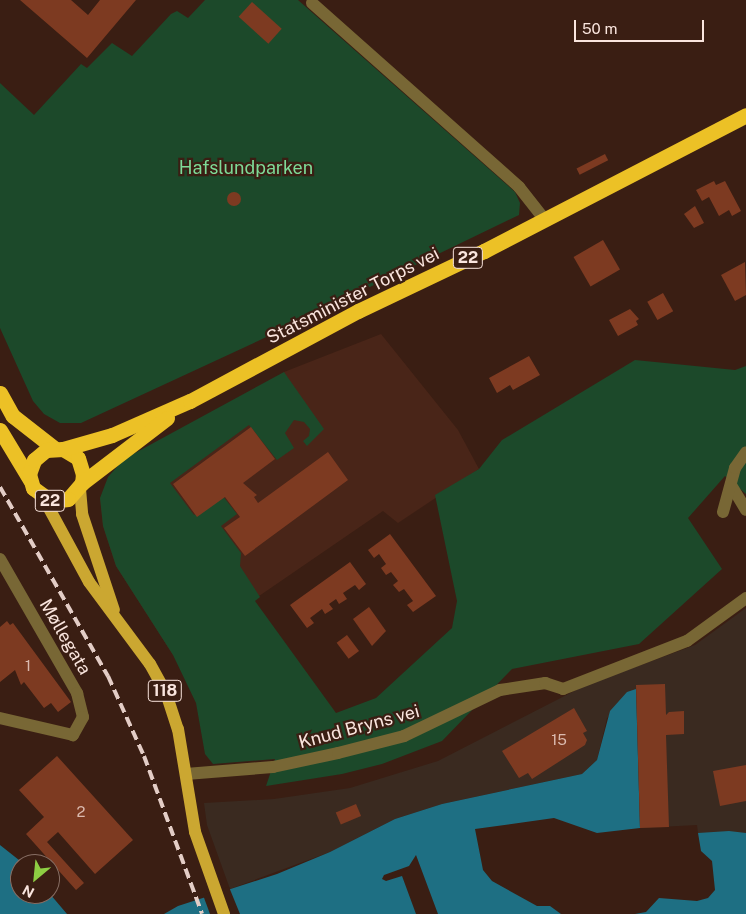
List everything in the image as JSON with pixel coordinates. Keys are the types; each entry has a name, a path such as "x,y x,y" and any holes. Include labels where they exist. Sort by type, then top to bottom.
{"highway":[{"name":"Statsminister Torps vei","path":"59,449 112,435 190,401 358,312 745,119"},
{"name":"22","path":"0,393 13,416 59,449 78,458 84,474 81,486 68,500 60,502 44,499 30,481 0,430"},
{"name":"Statsminister Torps vei","path":"81,486 119,452 190,401"},
{"name":"22","path":"30,481 34,460 46,450 59,449"}],"main road":[{"name":"118","path":"81,486 85,522 117,619"},
{"name":"118","path":"44,499 75,561 117,619 166,693 178,729 201,854 224,914"}],"street":[{"path":"312,3 519,187 545,220"},
{"path":"723,512 735,468 746,452"},
{"path":"731,485 746,510"},
{"name":"Møllegata","path":"0,559 77,693 83,717 73,735 0,718"},
{"name":"Knud Bryns vei","path":"186,774 273,767 338,753 404,736 500,690 545,683 563,689 687,641 746,598"}],"shaded area":[{"path":"381,334 458,430 479,469 398,523 383,511 173,655 116,566 103,526 100,498 284,372"},
{"path":"746,608 746,833 698,833 697,825 640,828 636,689 607,718 597,760 582,774 442,804 395,819 330,852 230,889 207,825 204,803 274,799 350,788 438,761 584,686 695,645"}],"green space":[{"name":"Hafslundparken","path":"205,0 298,0 515,192 520,203 519,215 258,341 81,423 60,423 44,414 33,401 0,328 0,83 34,115 81,64 87,68 112,43 132,56 171,14 177,11 188,18"},
{"path":"635,360 735,370 746,366 746,494 725,476 688,518 722,569 639,644 512,669 442,741 382,764 342,774 266,786 275,759 213,764 205,754 196,703 173,655 116,566 103,526 100,498 108,477 124,459 284,372 324,429 307,446 303,441 309,436 310,429 304,422 294,420 285,433 294,448 277,460 249,425 170,483 194,515 222,495 237,514 221,526 241,553 240,566 260,597 255,601 336,713 376,698 452,628 457,601 435,495 479,469 502,440"}],"water":[{"path":"636,689 640,828 597,833 554,818 475,829 483,870 492,881 537,906 550,906 561,914 438,914 416,855 409,866 384,875 382,879 386,881 402,876 416,914 164,914 178,906 277,874 330,852 395,819 442,804 582,774 597,760 610,711 627,692"},
{"path":"729,831 746,833 746,914 635,914 646,912 659,898 697,901 708,898 715,890 712,861 701,851 698,833"},
{"path":"0,845 11,854 10,904 58,904 67,914 0,914"}],"pier":[{"path":"229,887 240,914 210,914 203,895"}],"building":[{"path":"20,0 71,0 88,15 100,0 136,0 87,58"},
{"path":"252,2 282,29 268,44 239,17"},
{"path":"605,154 608,160 580,175 576,169"},
{"path":"714,181 716,185 725,181 741,211 732,216 729,210 719,216 709,197 702,201 696,190"},
{"path":"231,192 237,192 241,199 237,206 231,206 227,202 227,196"},
{"path":"695,206 704,223 694,228 684,214"},
{"path":"603,240 620,269 591,286 574,257"},
{"path":"745,262 746,295 735,301 721,275"},
{"path":"663,293 673,311 657,320 647,302"},
{"path":"630,309 639,319 636,321 638,325 618,336 609,320"},
{"path":"529,356 540,375 513,390 510,385 497,393 489,378"},
{"path":"251,427 275,459 243,483 257,495 254,497 258,503 328,452 348,480 245,556 224,528 240,517 225,497 197,517 173,484"},
{"path":"390,534 436,596 413,612 407,605 413,601 404,589 399,592 393,585 398,581 391,572 386,575 381,568 386,564 379,554 374,558 368,550"},
{"path":"350,562 366,584 359,590 355,585 343,593 347,599 339,604 336,599 329,604 333,609 325,614 322,609 310,618 314,623 307,628 290,605"},
{"path":"369,607 386,631 372,646 353,619"},
{"path":"7,621 10,625 13,623 71,702 58,712 51,703 44,708 24,682 21,685 15,670 0,682 0,627"},
{"path":"347,635 359,651 349,659 337,643"},
{"path":"665,684 666,715 669,712 684,711 684,734 666,735 669,827 640,828 636,685"},
{"path":"574,708 587,731 583,733 587,740 585,745 532,779 528,773 519,778 502,751"},
{"path":"57,756 133,840 95,874 58,832 47,842 58,854 44,854 26,834 44,817 19,790"},
{"path":"746,765 746,801 720,806 713,771"},
{"path":"356,804 361,816 341,825 336,813"},
{"path":"60,856 84,883 76,890 60,872"}],"railway":[{"path":"0,487 108,676 144,756 202,914"}]}
